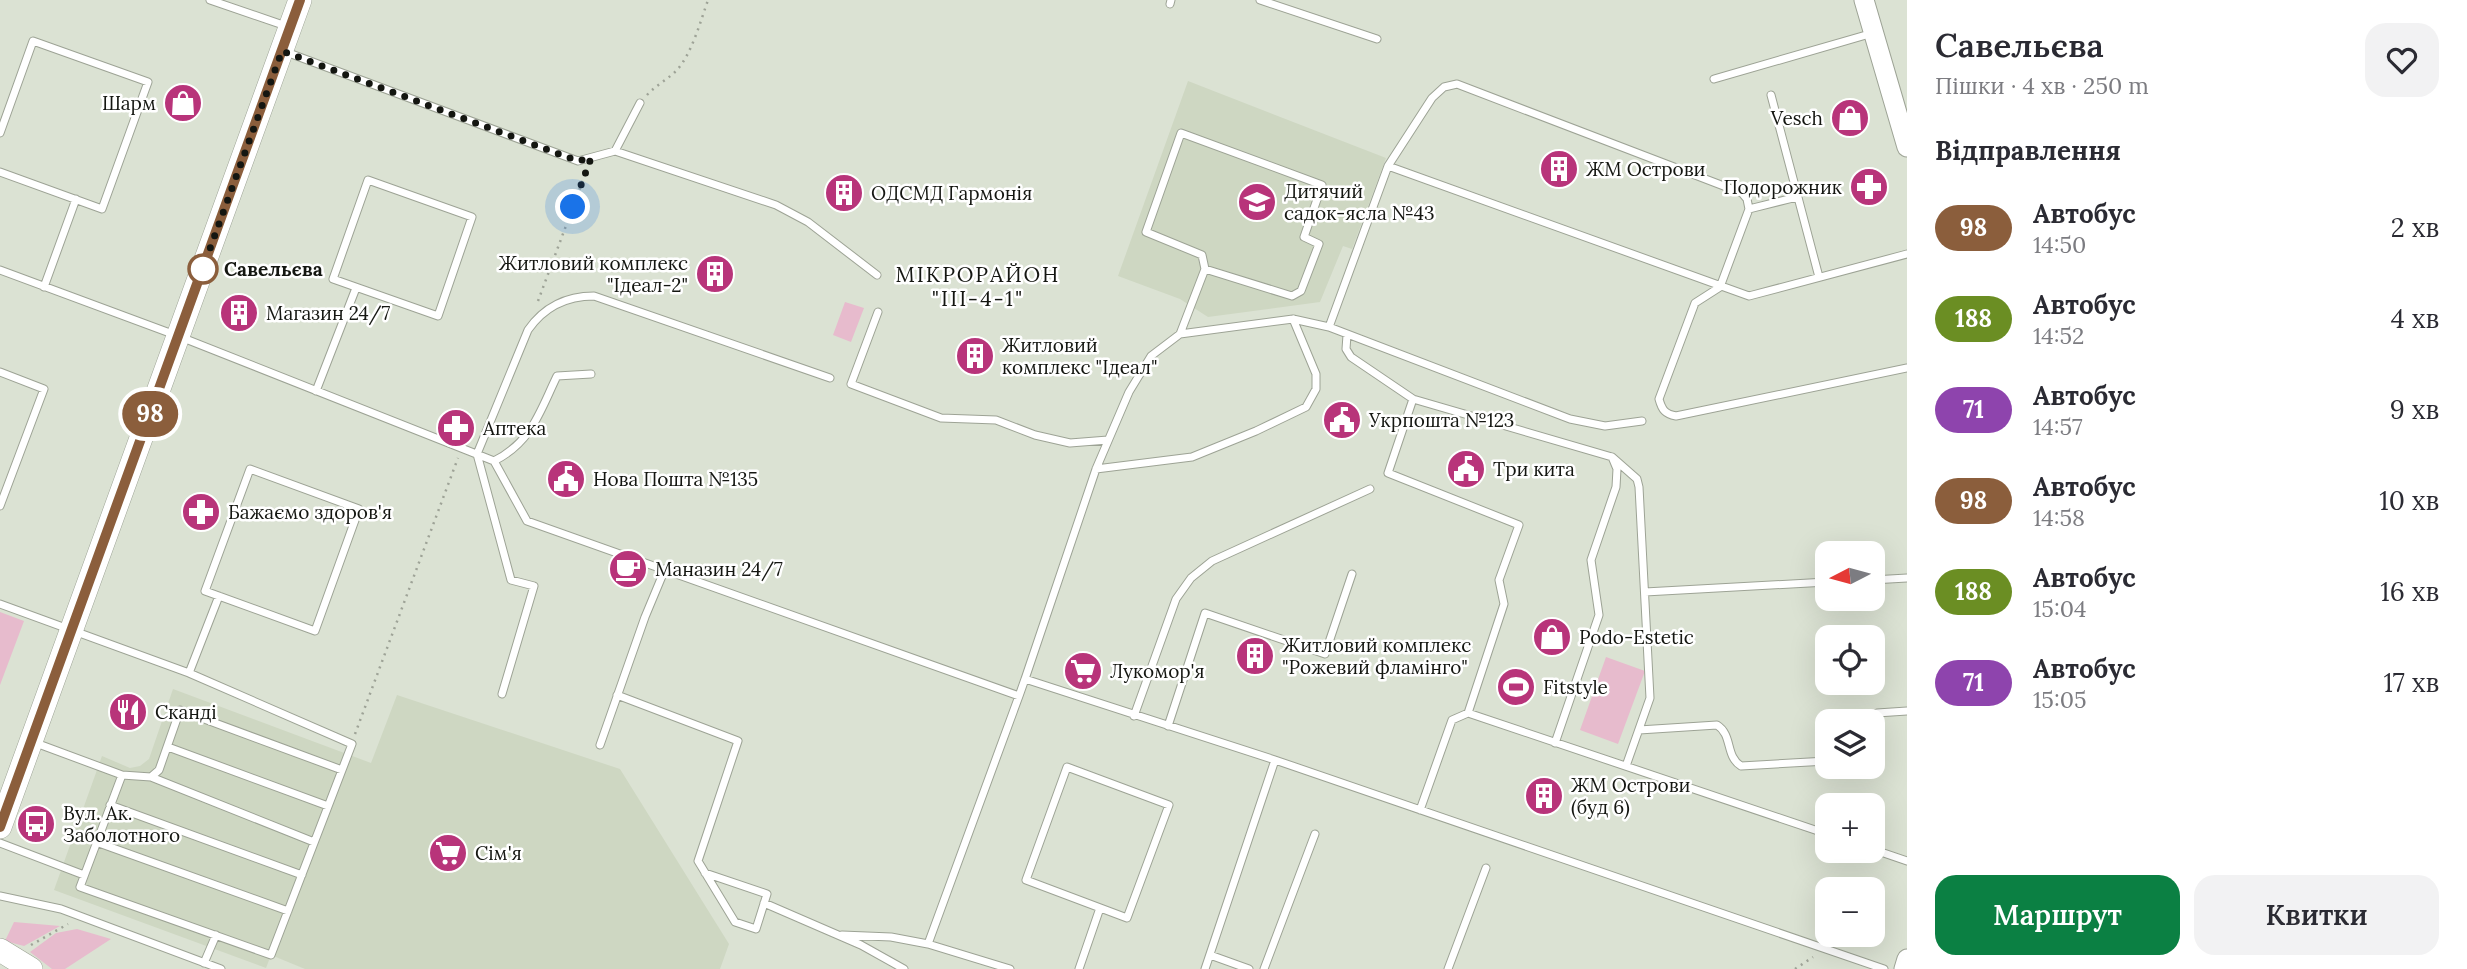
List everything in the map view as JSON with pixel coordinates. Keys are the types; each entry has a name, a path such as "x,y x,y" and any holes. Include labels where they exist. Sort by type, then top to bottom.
{"main road":[{"path":"0,827 300,0"},
{"path":"5,953 31,969"}],"street":[{"path":"1864,0 1907,147"},
{"path":"1904,969 1907,959"}],"lane":[{"path":"210,0 290,27"},
{"path":"1260,0 1377,39"},
{"path":"1714,79 1874,33"},
{"path":"0,134 33,41 148,82 102,209 0,172"},
{"path":"282,51 578,161 615,151 776,205 808,222 877,275"},
{"path":"1329,327 1388,166 1432,98 1444,87 1457,84 1742,192 1747,199 1749,209 1720,287 1695,303 1659,400 1661,408 1668,415 1676,416 1907,368"},
{"path":"1771,95 1819,277"},
{"path":"615,151 640,103"},
{"path":"1180,334 1205,269 1202,255 1146,232 1181,133 1322,185 1304,237 1319,243 1301,291 1292,296 1205,269"},
{"path":"1388,166 1749,296 1907,254"},
{"path":"368,180 472,217 438,316 356,288 333,279 368,180"},
{"path":"1749,209 1797,197"},
{"path":"44,286 76,199"},
{"path":"0,270 494,461 527,521 1018,696"},
{"path":"316,391 356,288"},
{"path":"502,694 534,586 511,580 477,454 528,330 535,320 565,300 594,296 830,378"},
{"path":"878,312 851,384 941,418 996,420 1035,435 1070,443 1108,440"},
{"path":"1096,469 1192,457 1306,407 1316,389 1316,374 1293,320"},
{"path":"928,944 1025,679 1096,469 1141,369 1151,356 1180,334 1293,320 1329,327 1570,419 1605,426 1642,421"},
{"path":"1347,335 1346,349 1351,357 1413,399 1612,457 1637,478 1650,698 1626,766"},
{"path":"0,372 44,389 0,506"},
{"path":"494,461 523,442 557,376 591,374"},
{"path":"1413,399 1388,473 1519,525 1499,580 1504,604 1468,713"},
{"path":"1555,743 1599,615 1591,560 1616,487 1617,469 1612,457"},
{"path":"250,468 359,509 315,631 219,596 205,591 250,468"},
{"path":"1134,716 1177,599 1191,578 1212,561 1370,489"},
{"path":"600,745 665,569"},
{"path":"1168,726 1205,613 1325,654 1352,575"},
{"path":"1885,579 1907,578"},
{"path":"1644,592 1815,583"},
{"path":"189,673 219,596"},
{"path":"0,604 189,673 352,744 271,955 80,887 122,775"},
{"path":"1025,679 1275,760 1884,969"},
{"path":"618,695 738,741 698,861 705,873 735,922 756,929 767,894 705,873"},
{"path":"151,777 159,770 180,710 342,770"},
{"path":"1885,712 1907,711"},
{"path":"1420,810 1452,720 1468,713 1815,830"},
{"path":"1639,730 1717,725 1727,736 1733,760 1741,766 1815,762"},
{"path":"31,741 122,775 151,777 314,842"},
{"path":"168,747 328,806"},
{"path":"1205,969 1275,760"},
{"path":"1067,767 1169,805 1128,918 1101,908 1026,880 1067,767"},
{"path":"110,805 302,875"},
{"path":"1265,969 1315,834"},
{"path":"96,842 288,911"},
{"path":"0,843 84,875"},
{"path":"1885,853 1907,861"},
{"path":"1448,969 1486,868"},
{"path":"0,896 61,909 221,969"},
{"path":"764,903 861,945 904,969"},
{"path":"1079,969 1101,908"},
{"path":"204,963 216,935"},
{"path":"837,935 891,937 928,944 1010,969"},
{"path":"1210,955 1249,969"}],"path":[{"path":"640,103 656,85 678,69 708,0"},
{"path":"528,330 591,158"},
{"path":"352,744 461,448"},
{"path":"5,953 83,917"},
{"path":"1795,969 1827,948"}],"shaded area":[{"name":"Дитячий садок-ясла №43","path":"1188,81 1386,158 1352,249 1343,246 1320,302 1208,317 1180,299 1118,276"},
{"path":"845,302 864,308 851,342 833,335"},
{"path":"0,612 24,621 0,685"},
{"path":"1606,657 1645,671 1618,744 1580,730"},
{"path":"173,689 371,763 397,695 620,769 729,944 720,969 305,969 271,955 266,968 54,890 102,756 130,768 140,766 149,759"},
{"path":"14,922 60,926 24,946 5,941"},
{"path":"77,929 111,939 65,969 52,969 30,952 56,933"}],"bus line":[{"name":"98","path":"0,827 300,0"}],"place":[{"name":"Шарм","path":"183,103"},
{"name":"Vesch","path":"1850,118"},
{"name":"ЖМ Острови","path":"1559,169"},
{"name":"Подорожник","path":"1869,187"},
{"name":"ОДСМД Гармонія","path":"844,193"},
{"name":"Дитячий садок-ясла №43","path":"1257,202"},
{"name":"Савельєва","path":"203,269"},
{"name":"Житловий комплекс \"Ідеал-2\"","path":"715,274"},
{"name":"Магазин 24/7","path":"239,313"},
{"name":"Житловий комплекс \"Ідеал\"","path":"975,356"},
{"name":"Укрпошта №123","path":"1342,420"},
{"name":"Аптека","path":"456,428"},
{"name":"Три кита","path":"1466,469"},
{"name":"Нова Пошта №135","path":"566,479"},
{"name":"Бажаємо здоров'я","path":"201,512"},
{"name":"Маназин 24/7","path":"628,569"},
{"name":"Podo-Estetic","path":"1552,637"},
{"name":"Житловий комплекс \"Рожевий фламінго\"","path":"1255,656"},
{"name":"Лукомор'я","path":"1083,671"},
{"name":"Fitstyle","path":"1516,687"},
{"name":"Сканді","path":"128,712"},
{"name":"ЖМ Острови (буд 6)","path":"1544,796"},
{"name":"Вул. Ак. Заболотного","path":"36,824"},
{"name":"Сім'я","path":"448,853"}],"district":[{"name":"МІКРОРАЙОН \"ІІІ-4-1\"","path":"978,287"}],"route":[{"path":"203,269 200,276 282,51 578,161 591,158 573,207"}]}
